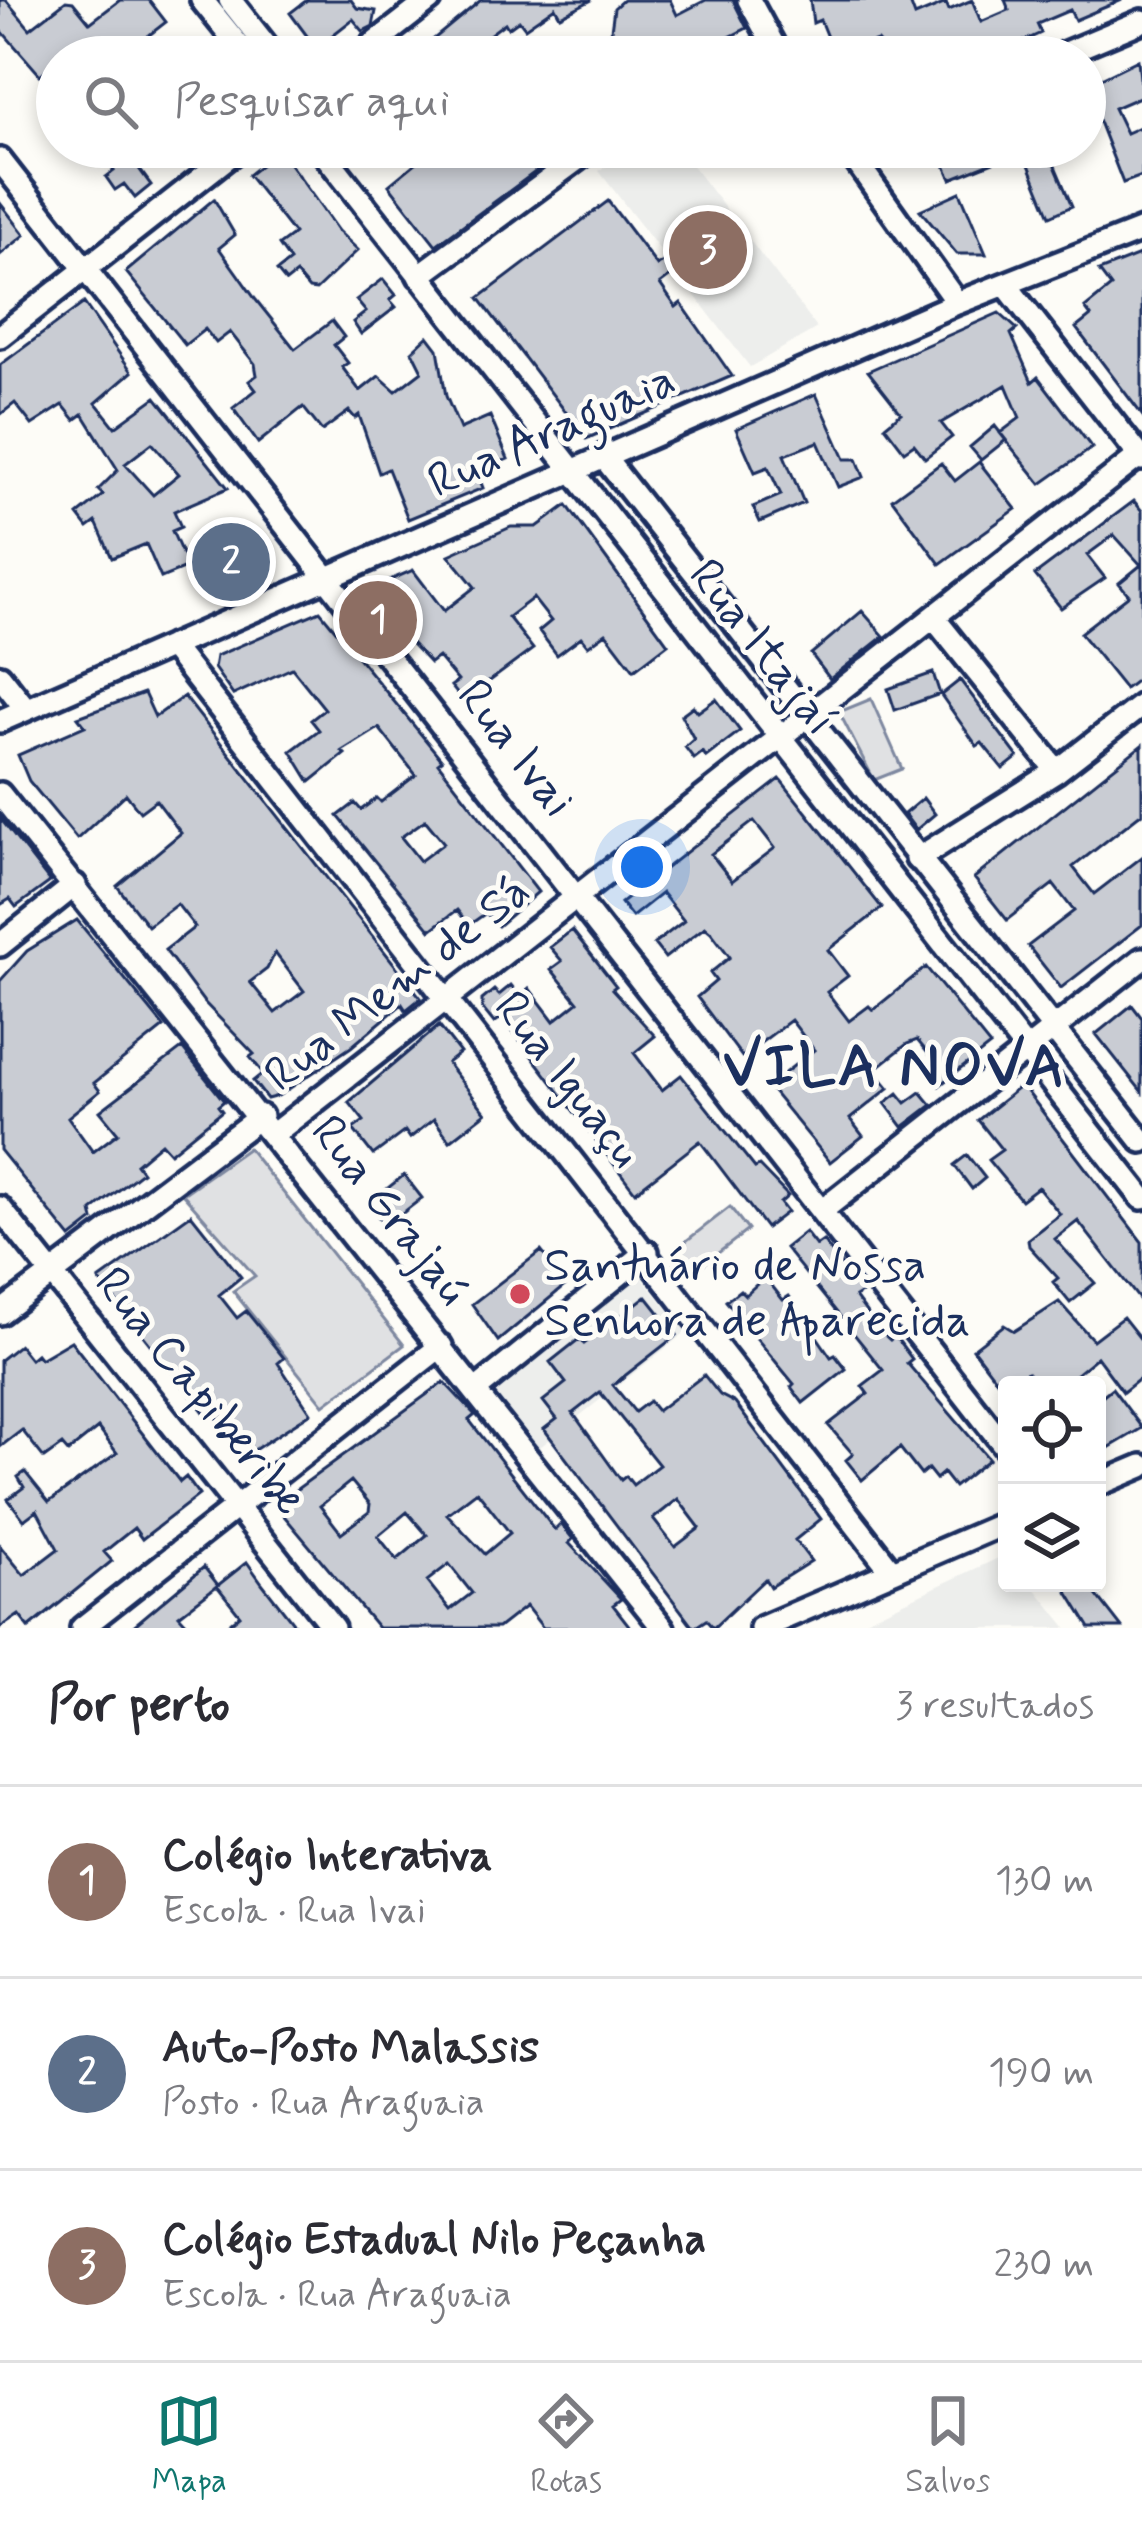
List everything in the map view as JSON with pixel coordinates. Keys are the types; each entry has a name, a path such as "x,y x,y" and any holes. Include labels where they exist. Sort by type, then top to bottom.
{"street":[{"path":"202,0 231,36"},
{"path":"230,0 258,36"},
{"path":"384,36 430,0"},
{"path":"749,0 767,36"},
{"path":"1105,36 1142,20"},
{"name":"Rua Ivai","path":"0,160 998,1437"},
{"path":"0,336 214,168"},
{"name":"Rua Itajaí","path":"335,168 1142,1198"},
{"path":"419,276 566,168"},
{"path":"861,168 957,303"},
{"name":"Rua Araguaia","path":"0,721 957,303 1142,230"},
{"path":"1006,285 1141,458"},
{"name":"Rua Itajaí","path":"603,456 1142,1141"},
{"name":"Rua Mem de Sá","path":"0,1313 448,997 1141,458"},
{"path":"934,618 1057,771"},
{"name":"Rua Iguaçu","path":"171,646 891,1570"},
{"path":"0,676 26,709"},
{"path":"916,859 1057,771 1142,705"},
{"name":"Rua Grajaú","path":"0,794 268,1124 663,1628"},
{"path":"0,945 75,885"},
{"path":"824,1209 1142,959"},
{"name":"Rua Capiberibe","path":"0,1208 333,1628"},
{"path":"476,1390 647,1252"},
{"path":"82,1628 441,1346"},
{"path":"1099,1484 1142,1466"},
{"path":"761,1628 998,1526"}],"shaded area":[{"path":"694,168 817,328 750,367 599,171"},
{"path":"871,699 902,769 874,780 839,712"},
{"path":"248,1148 404,1345 324,1405 233,1291 255,1276 183,1194"},
{"path":"730,1207 748,1230 691,1274 673,1251"},
{"path":"636,1270 686,1332 535,1451 488,1388"},
{"path":"998,1558 998,1592 1038,1592 1067,1628 848,1628"}],"building":[{"path":"0,0 6,0 30,29 66,1 73,2 90,23 120,0 149,0 166,22 148,36 36,36 36,70 0,29"},
{"path":"307,0 351,0 357,8 376,11 373,26 363,31 353,19 331,36 307,36 290,13"},
{"path":"481,0 592,0 560,16 555,7 525,28 519,20 508,28 505,23 488,36 437,36"},
{"path":"623,0 670,0 677,15 706,0 733,0 747,28 731,36 610,36 614,8"},
{"path":"810,0 909,0 915,16 946,3 949,10 972,0 981,22 1009,10 1005,0 1122,0 1075,20 1070,10 1037,24 1041,33 1034,36 826,36 820,20 813,23"},
{"path":"1138,60 1142,96 1114,108 1126,133 1142,126 1142,176 1123,183 1106,140 1106,76"},
{"path":"112,168 143,168 151,185 135,198 124,184 115,190 106,177 114,171"},
{"path":"257,168 293,168 338,231 358,250 316,290 296,274 286,282 277,271 290,261 279,245 294,234 248,175"},
{"path":"410,168 540,168 436,245 389,185"},
{"path":"946,168 978,168 951,179"},
{"path":"1030,168 1056,168 1072,206 1050,216"},
{"path":"960,192 986,254 957,254 920,210"},
{"path":"214,199 235,235 219,248 256,300 295,349 332,321 344,337 334,345 348,363 342,367 360,391 379,376 396,391 422,371 412,351 428,336 438,349 446,396 460,429 490,416 508,459 477,472 483,488 408,519 388,469 379,473 359,415 355,418 349,411 322,431 303,407 258,443 233,408 256,390 249,381 257,375 255,364 230,332 216,343 205,329 185,345 126,272"},
{"path":"608,201 657,266 667,259 676,272 660,284 676,307 681,303 732,376 586,439 562,420 568,415 479,298"},
{"path":"0,203 25,235 0,255"},
{"path":"1142,254 1142,415 1076,328 1091,316 1085,308 1111,287 1099,271"},
{"path":"383,279 396,295 390,300 396,307 361,334 353,322 366,312 356,300"},
{"path":"84,303 132,372 96,403 115,427 156,397 228,488 174,511 181,527 172,531 188,567 161,578 146,544 112,558 96,522 88,528 78,515 103,495 98,490 118,470 83,414 75,420 63,405 32,425 15,403 0,415 0,365","holes":["152,443 179,474 153,495 125,464"]},
{"path":"999,313 1017,329 1011,334 1032,382 1038,377 1092,448 1041,484 1000,433 1020,418 1006,385 941,423 952,437 925,458 914,444 904,451 885,426 901,413 868,371"},
{"path":"816,394 845,459 857,459 864,477 838,487 818,442 784,455 804,503 760,522 753,507 781,495 768,467 755,472 736,429"},
{"path":"995,426 1006,440 981,460 970,447"},
{"path":"979,462 1016,509 940,564 892,499 941,463 955,481"},
{"path":"1134,501 1142,511 1142,676 1125,689 1080,633 1129,595 1119,583 1141,565 1114,535 1087,555 1105,578 1061,608 1035,575"},
{"path":"567,505 668,644 634,670 606,633 588,646 581,637 557,655 539,631 551,621 533,598 508,617 533,649 463,701 451,686 458,681 438,657 430,663 397,628 404,624 392,606 403,598 390,580 413,570 444,611 475,587 449,555 511,527 537,527"},
{"path":"250,528 268,571 225,589 220,578 207,584 194,552"},
{"path":"320,611 442,760 438,763 538,892 498,926 486,913 469,925 457,910 431,930 338,816 355,803 361,810 377,798 381,802 416,775 379,728 342,751 345,754 310,782 291,751 319,730 311,720 325,709 292,668 233,695 214,668 216,656","holes":["425,820 444,843 420,861 401,837"]},
{"path":"862,611 884,636 830,679 811,654"},
{"path":"933,673 940,694 895,710 888,689"},
{"path":"960,680 1018,757 1003,769 982,743 977,746 941,695"},
{"path":"144,693 155,717 184,696 421,998 406,1010 402,1004 351,1047 267,1099 253,1081 263,1073 250,1057 254,1054 203,1001 165,950 195,927 177,904 148,926 117,886 181,833 156,800 140,812 126,794 77,839 29,781 18,755 85,726 78,717","holes":["275,953 304,991 275,1013 250,982 267,969"]},
{"path":"716,699 740,731 706,757 703,752 694,759 685,747 694,739 681,715 693,706 698,712"},
{"path":"1142,745 1142,813 1073,867 1094,894 1142,857 1142,925 1061,988 1028,946 1074,911 1053,884 1007,920 974,878"},
{"path":"780,779 882,908 828,950 848,976 827,992 849,1021 869,1006 873,1010 926,967 990,1046 939,1086 926,1071 936,1063 917,1040 907,1044 874,1070 889,1088 850,1119 863,1136 830,1162 768,1086 814,1050 791,1020 742,1057 697,997 716,981 710,973 730,957 711,932 705,927 665,958 654,944 684,921 662,893 632,917 621,903","holes":["754,821 775,848 732,881 711,854"]},
{"path":"923,798 935,814 916,830 904,814"},
{"path":"0,818 50,882 16,907 10,899 0,905"},
{"path":"77,920 164,1027 94,1083 100,1091 68,1117 93,1152 118,1133 100,1111 182,1048 224,1101 218,1106 222,1111 170,1153 161,1143 136,1164 142,1172 92,1211 94,1220 71,1238 0,1150 0,981 27,951"},
{"path":"572,930 616,986 612,989 655,1036 634,1053 662,1090 681,1075 755,1168 759,1166 788,1196 780,1203 787,1212 766,1228 700,1141 635,1192 518,1038 501,1018 494,1023 482,1008 482,1000 494,990 499,995 511,985 520,996 529,988 554,1021 578,1002 551,969 562,961 550,947"},
{"path":"1132,1005 1142,1018 1142,1092 1096,1034"},
{"path":"439,1026 460,1053 447,1063 486,1113 450,1141 434,1119 410,1138 405,1131 373,1155 353,1129 364,1121 349,1102"},
{"path":"1022,1085 1142,1242 1142,1303 1078,1221 1055,1239 1095,1283 1070,1303 1053,1282 1058,1278 1029,1246 1028,1239 1060,1214 1038,1187 1021,1200 988,1160 1002,1150 978,1120"},
{"path":"921,1092 932,1105 903,1127 885,1103 898,1093 906,1103"},
{"path":"967,1155 985,1178 972,1189 954,1165"},
{"path":"404,1175 422,1198 386,1226 368,1204"},
{"path":"191,1214 241,1277 219,1295 237,1318 246,1311 284,1358 278,1363 311,1413 248,1454 212,1412 207,1416 99,1280"},
{"path":"805,1232 816,1246 823,1241 863,1292 855,1297 880,1331 890,1340 895,1336 912,1359 907,1363 989,1459 954,1487 943,1473 936,1479 928,1469 921,1475 900,1448 862,1480 846,1460 853,1454 828,1425 868,1394 862,1386 883,1370 785,1248"},
{"name":"Santuário de Nossa Senhora de Aparecida","path":"541,1251 567,1284 498,1341 472,1304"},
{"path":"765,1277 783,1300 789,1296 831,1357 835,1355 846,1369 803,1403 791,1387 794,1384 726,1301 740,1290 745,1295"},
{"path":"646,1296 677,1335 613,1385 635,1412 649,1401 657,1411 704,1375 720,1395 735,1403 821,1519 795,1540 811,1561 770,1587 765,1579 713,1628 706,1620 694,1628 544,1429 557,1419 543,1401 566,1383 550,1362 579,1339 584,1344","holes":["600,1392 659,1465 633,1485 626,1476 621,1480 573,1413","678,1499 700,1528 675,1547 653,1519"]},
{"path":"1059,1302 1093,1340 1123,1317 1142,1341 1142,1377 1123,1392 1097,1357 1074,1376 1030,1376 1027,1372 998,1376 998,1382 973,1349 1004,1325 1014,1331"},
{"path":"71,1341 180,1482 186,1477 199,1495 142,1539 134,1528 104,1552 112,1561 29,1628 19,1615 0,1628 0,1546 24,1575 58,1549 37,1510 24,1520 8,1499 24,1487 18,1477 25,1472 49,1502 117,1453 98,1428 68,1452 62,1445 44,1458 22,1430 0,1447 0,1360 19,1345 30,1359 36,1354 40,1359"},
{"path":"444,1382 475,1415 469,1420 555,1530 561,1524 573,1539 569,1543 621,1599 613,1605 631,1628 543,1628 526,1606 498,1628 378,1628 275,1505","holes":["351,1481 370,1504 369,1512 341,1533 320,1506","477,1491 510,1533 485,1554 447,1514","407,1512 427,1535 397,1560 378,1536","449,1564 472,1593 450,1610 427,1581"]},
{"path":"1112,1388 1142,1428 1106,1449 1106,1393"},
{"path":"247,1562 297,1628 224,1628 240,1615 217,1586"},
{"path":"204,1567 218,1585 179,1615 191,1628 131,1628"},
{"path":"1068,1592 1094,1592 1122,1628 1090,1628"}],"place":[{"name":"Colégio Estadual Nilo Peçanha","path":"708,250"},
{"name":"Auto-Posto Malassis","path":"231,562"},
{"name":"Colégio Interativa","path":"378,620"},
{"name":"Santuário de Nossa Senhora de Aparecida","path":"520,1294"}],"district":[{"name":"VILA NOVA","path":"895,1068"}]}
